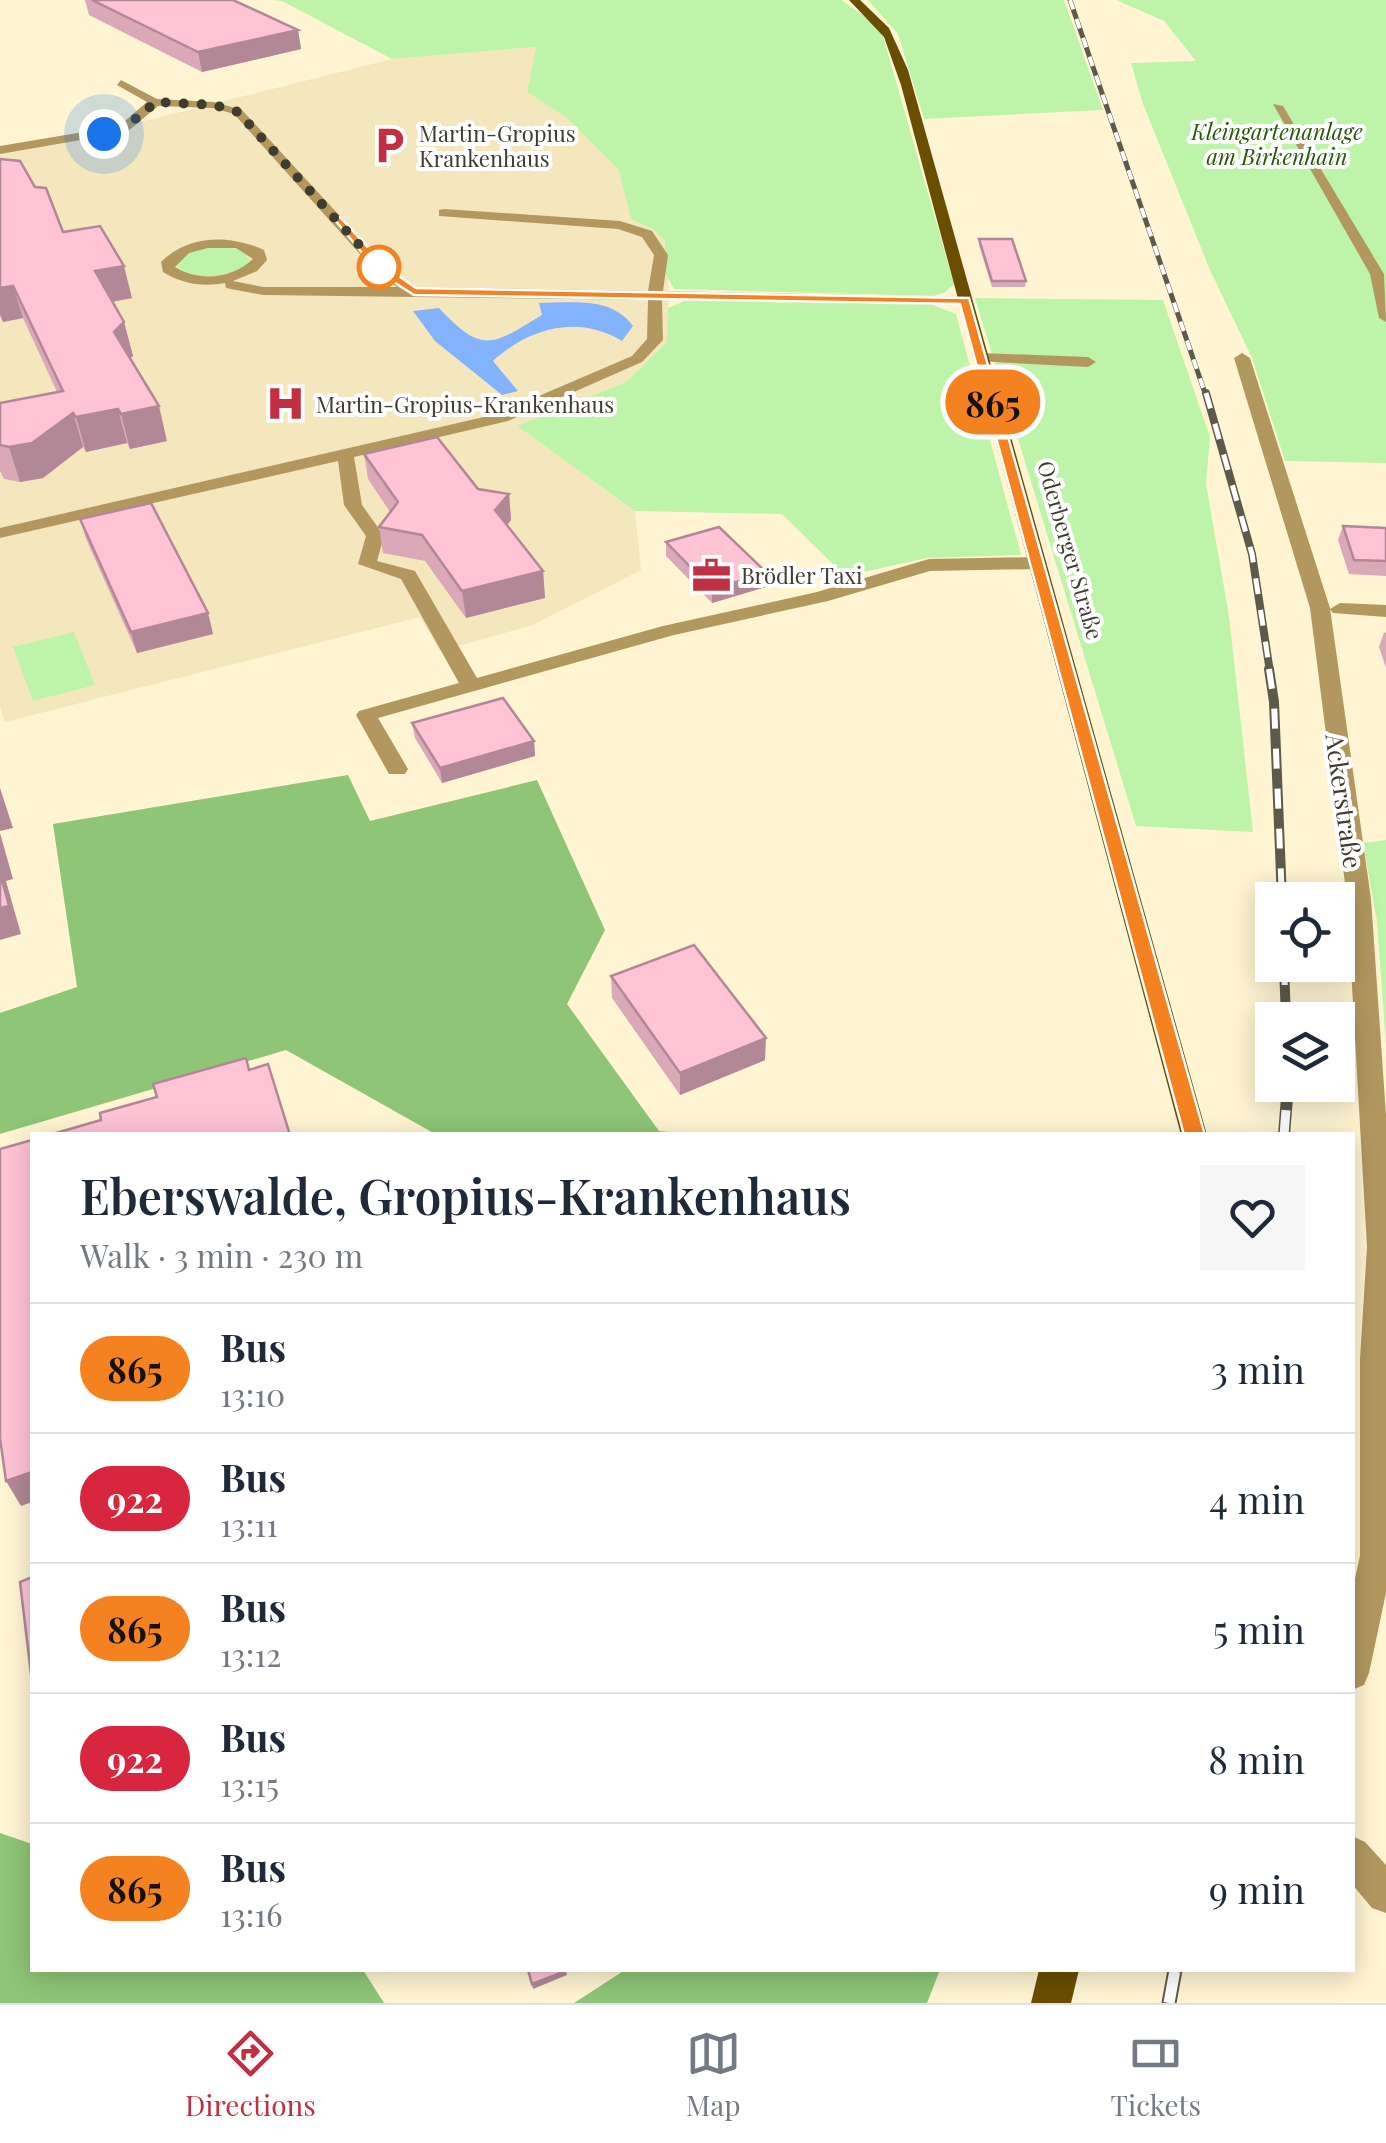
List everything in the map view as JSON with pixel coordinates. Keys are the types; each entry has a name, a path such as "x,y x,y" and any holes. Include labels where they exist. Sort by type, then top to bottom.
{"main road":[{"name":"Oderberger Straße","path":"854,0 879,18 891,33 1193,1132"},
{"path":"1051,2003 1058,1972"}],"street":[{"path":"122,83 156,102 214,105 238,112 382,270 414,291"},
{"path":"0,150 123,129 156,102"},
{"path":"1277,106 1377,274 1386,318"},
{"path":"0,533 502,418 637,359 655,340 655,295 661,255 637,228 444,212"},
{"path":"235,244 256,250 261,258 239,275 212,280 186,278 168,268 172,257 187,249 235,244"},
{"path":"232,285 263,291 965,301"},
{"path":"981,358 1088,362"},
{"name":"Ackerstraße","path":"1242,358 1320,608 1359,899 1381,1247 1375,1359 1377,1556 1355,1659"},
{"path":"345,454 353,506 375,536 367,564 408,575 471,686"},
{"path":"396,769 366,715 670,630 821,597 929,565 1038,563"},
{"path":"1340,609 1386,612"},
{"path":"1355,1858 1386,1894"}],"shaded area":[{"name":"Martin-Gropius-Krankenhaus","path":"536,47 527,92 567,118 620,170 631,219 653,229 665,241 667,342 626,382 517,426 635,511 641,570 533,625 440,651 420,617 5,722 0,707 0,146 104,131 392,59"}],"green space":[{"path":"271,0 841,0 869,19 883,36 954,284 933,296 674,289 665,273 665,241 653,229 631,219 619,170 567,118 527,92 536,47 392,59 282,1"},
{"path":"868,0 1064,0 1103,110 924,119 898,34"},
{"name":"Kleingartenanlage am Birkenhain","path":"1116,0 1386,0 1386,463 1285,461 1252,358 1210,270 1143,104 1131,63 1196,61 1164,21"},
{"path":"212,247 241,249 251,261 224,275 202,277 175,265 184,254"},
{"path":"975,298 1163,300 1210,437 1206,484 1229,616 1253,832 1136,826"},
{"path":"687,300 930,304 956,314 1021,555 927,558 845,576 782,514 635,511 517,426 626,382 667,342 668,308"},
{"path":"74,632 95,685 33,701 13,647"},
{"path":"348,775 370,821 537,780 605,930 567,1004 659,1131 668,1132 432,1132 286,1050 0,1134 0,1013 77,987 53,824"},
{"path":"1386,840 1386,1045 1377,921 1363,843"},
{"path":"0,1833 30,1843 30,1972 364,1972 384,2003 0,2003"},
{"path":"622,1972 939,1972 927,2003 574,2003"}],"water":[{"path":"539,303 603,306 624,316 633,326 622,341 588,328 571,327 554,328 522,340 493,361 518,391 502,395 435,341 413,311 439,308 467,333 488,340 511,333 542,315"}],"building":[{"path":"92,0 233,0 298,30 198,52"},
{"path":"0,159 20,161 35,187 46,188 63,232 100,226 124,266 95,271 124,322 114,332 159,406 121,414 118,409 76,417 73,413 32,443 0,445 0,403 63,391 13,286 0,288"},
{"path":"979,239 1012,239 1026,281 992,281"},
{"path":"437,437 478,489 509,494 495,510 543,571 462,591 422,535 379,527 398,502 364,454"},
{"path":"151,503 208,613 131,632 80,519"},
{"path":"1343,526 1386,528 1386,561 1354,560"},
{"path":"719,527 767,573 712,589 666,542"},
{"path":"503,698 534,741 440,768 412,723"},
{"path":"0,873 9,906 0,908"},
{"path":"694,945 766,1038 680,1073 611,976"},
{"path":"246,1058 249,1070 268,1064 289,1132 59,1132 101,1120 100,1113 157,1097 153,1084"},
{"path":"30,1141 30,1473 6,1481 0,1438 0,1149"},
{"path":"30,1578 30,1666 20,1582"},
{"path":"529,1972 563,1972 532,1984"}],"railway":[{"path":"1070,0 1206,396"},
{"path":"1206,393 1252,554 1270,672"},
{"path":"1269,669 1274,702 1281,882"},
{"path":"1285,982 1285,1002"},
{"path":"1284,1132 1287,1102"},
{"path":"1169,2003 1175,1972"}],"bus line":[{"name":"865","path":"340,220 382,270 414,291 965,301 1193,1132"}],"place":[{"name":"Martin-Gropius Krankenhaus","path":"389,146"},
{"name":"Martin-Gropius-Krankenhaus","path":"286,404"},
{"name":"Brödler Taxi","path":"711,575"}],"route":[{"path":"104,134 123,129 156,102 214,105 238,112 382,270 379,267"}]}
